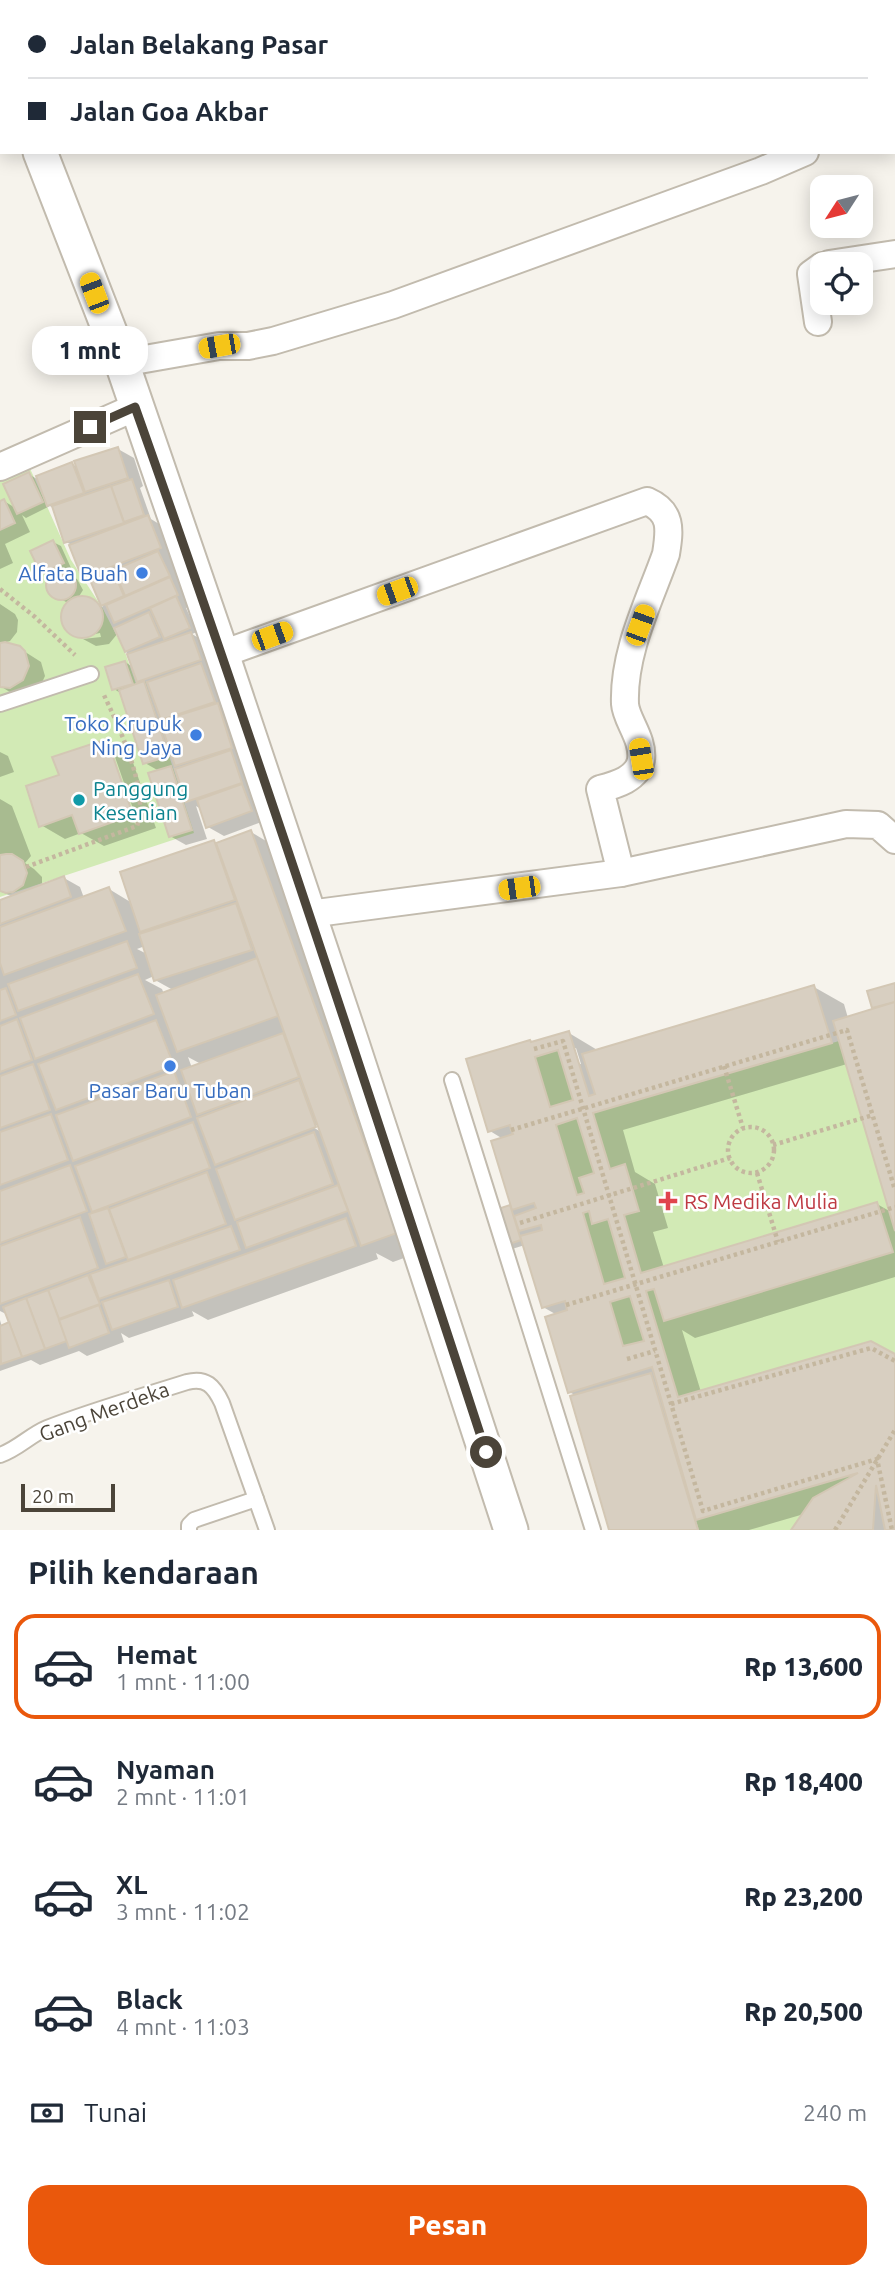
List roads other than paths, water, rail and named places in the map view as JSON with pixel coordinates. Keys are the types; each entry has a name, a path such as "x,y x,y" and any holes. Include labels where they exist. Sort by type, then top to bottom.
{"street":[{"path":"41,154 122,363 222,654 511,1530"},
{"path":"122,363 219,346 247,346 273,341 393,305 761,171 800,154"},
{"path":"873,257 895,254"},
{"path":"817,315 818,322"},
{"path":"0,467 135,407"},
{"path":"222,654 647,501 659,506 667,517 669,538 666,554 629,660 625,707 637,731 641,759 637,770 620,783 600,789 621,873"},
{"path":"309,914 621,873 846,824 878,825 895,840"}],"lane":[{"path":"0,704 91,674"},
{"path":"452,1080 593,1530"},
{"name":"Gang Merdeka","path":"0,1455 40,1431 195,1380 211,1385 222,1403 256,1499"},
{"path":"189,1530 189,1525 194,1520 256,1499 267,1530"}],"place":[{"name":"Alfata Buah","path":"142,573"},
{"name":"Toko Krupuk Ning Jaya","path":"196,735"},
{"name":"Panggung Kesenian","path":"79,800"},
{"name":"Pasar Baru Tuban","path":"170,1066"},
{"name":"RS Medika Mulia","path":"668,1201"}]}
